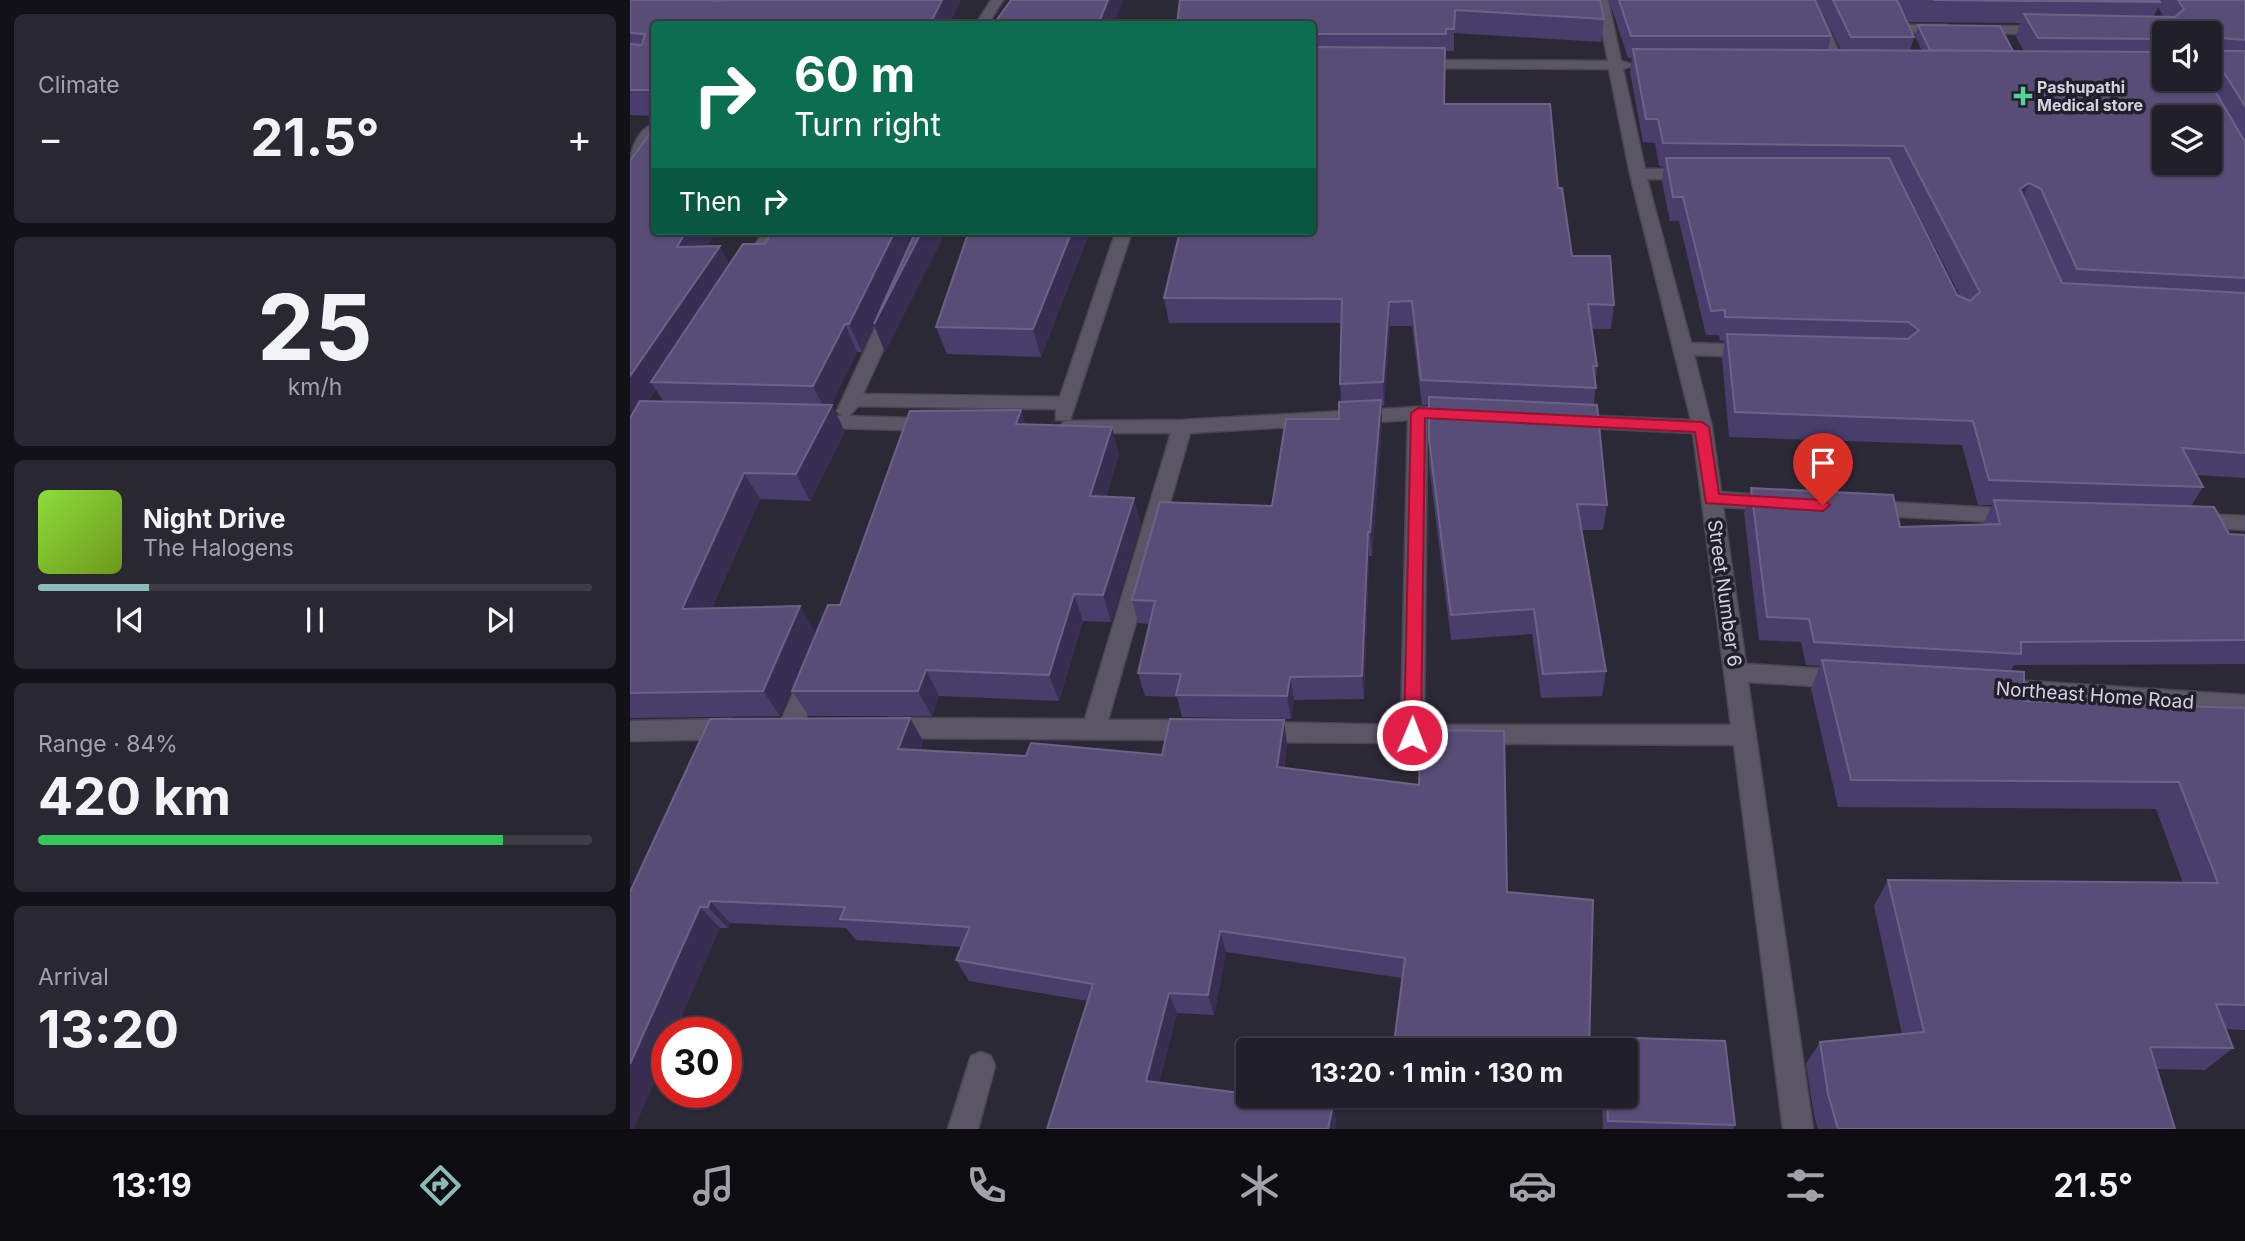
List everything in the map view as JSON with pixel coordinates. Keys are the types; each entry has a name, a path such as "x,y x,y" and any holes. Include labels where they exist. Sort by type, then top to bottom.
{"street":[{"path":"984,21 997,0"},
{"name":"Street Number 6","path":"1602,0 1638,174 1702,427 1798,1129"},
{"path":"1810,0 1838,65"},
{"path":"1911,48 1899,24 1964,30"},
{"path":"2013,50 1996,30 2056,31"},
{"path":"1409,64 1644,65"},
{"path":"630,161 651,132"},
{"path":"1638,174 1708,174"},
{"path":"736,286 769,235"},
{"path":"1123,235 1067,404 1053,426 1182,426 1418,413 1472,416"},
{"path":"840,422 901,292"},
{"path":"1684,349 1764,351"},
{"path":"851,400 1067,404"},
{"path":"1412,735 1418,413"},
{"path":"1553,420 1702,427"},
{"path":"799,421 953,425"},
{"path":"904,450 914,425"},
{"path":"1094,728 1182,426"},
{"path":"1712,499 1795,504"},
{"path":"1850,507 2029,516"},
{"path":"2178,521 2245,523"},
{"path":"790,728 821,652"},
{"path":"1735,671 1873,680"},
{"name":"Northeast Home Road","path":"1969,687 2245,705"},
{"path":"630,731 818,728"},
{"path":"859,728 1094,728 1412,735 1744,735"},
{"path":"963,1129 981,1066"}],"building":[{"path":"630,0 942,0 932,20 651,21 651,90 630,90 630,44 642,45 645,34 630,33"},
{"path":"1011,0 1108,0 1100,20 996,21"},
{"path":"1180,0 1600,0 1604,19 1455,10 1454,29 1446,29 1446,34 1316,34 1316,21 1177,21"},
{"path":"1619,0 1815,0 1831,36 1631,36"},
{"path":"1833,0 1897,0 1914,37 1851,37"},
{"path":"1933,0 2159,0 2160,2"},
{"path":"2178,0 2245,0 2245,40 2222,38 2222,21 2152,21 2152,39 2038,38 2024,14 2175,17 2184,9"},
{"path":"1918,25 2000,26 2013,51 1930,50"},
{"path":"1316,47 1445,48 1444,104 1550,104 1558,188 1562,188 1572,256 1610,256 1614,305 1588,304 1597,366 1593,366 1596,388 1421,380 1412,301 1389,302 1383,382 1340,384 1342,299 1164,298 1179,235 1316,235"},
{"path":"1633,49 2152,52 2152,91 2215,91 2245,142 2245,278 2077,269 2041,189 2029,183 2020,189 2062,283 2245,293 2245,453 2182,448 2203,487 1989,480 1973,421 1735,412 1727,334 1908,339 1919,330 1908,322 1725,317 1725,310 1711,311 1683,197 1673,197 1666,158 1889,158 1957,295 1970,301 1980,292 1904,146 1663,143 1658,119 1646,119"},
{"path":"2222,51 2245,51 2245,106 2222,69"},
{"path":"651,132 651,235 684,235 677,247 720,246 630,376 630,161"},
{"path":"770,235 893,235 849,324 845,324 813,386 651,382 743,244 765,244"},
{"path":"914,235 920,235 874,324"},
{"path":"968,235 1070,235 1033,329 936,327"},
{"path":"1429,397 1597,405 1607,505 1577,504 1606,671 1543,674 1534,609 1451,615 1429,439"},
{"path":"1381,400 1368,532 1362,676 1290,677 1287,696 1176,695 1181,674 1138,673 1155,601 1132,600 1160,502 1272,506 1286,419 1339,419 1339,402"},
{"path":"640,401 832,405 796,474 744,473 682,609 800,606 763,691 630,693 630,418"},
{"path":"1021,410 1016,424 1112,427 1090,496 1134,498 1103,595 1074,594 1049,675 926,670 918,691 792,691 828,605 840,605 910,411"},
{"path":"1751,488 1893,495 1900,527 2000,524 1994,500 2214,507 2229,534 2245,535 2245,640 2021,642 2021,654 1814,642 1809,619 1767,617"},
{"path":"1822,660 2024,672 2024,701 2245,708 2245,1005 2216,1004 2233,1048 2150,1047 2175,1129 1838,1129 1828,1094 1820,1042 1924,1032 1888,880 2218,883 2179,782 1851,780"},
{"path":"910,718 898,749 1026,756 1031,743 1162,755 1170,719 1284,720 1277,767 1419,785 1421,730 1504,731 1507,892 1593,900 1589,1038 1395,1038 1405,958 1220,931 1208,995 1169,993 1146,1081 1236,1092 1236,1108 1332,1108 1328,1129 1047,1129 1093,984 956,960 970,927 840,919 845,907 710,901 708,907 700,907 630,1064 630,892 710,719"},
{"path":"1638,1038 1725,1041 1735,1125 1608,1121 1607,1108 1638,1108"}],"place":[{"name":"Pashupathi Medical store","path":"2023,96"}],"route":[{"path":"1412,735 1418,413 1702,427 1712,499 1823,505"}]}
